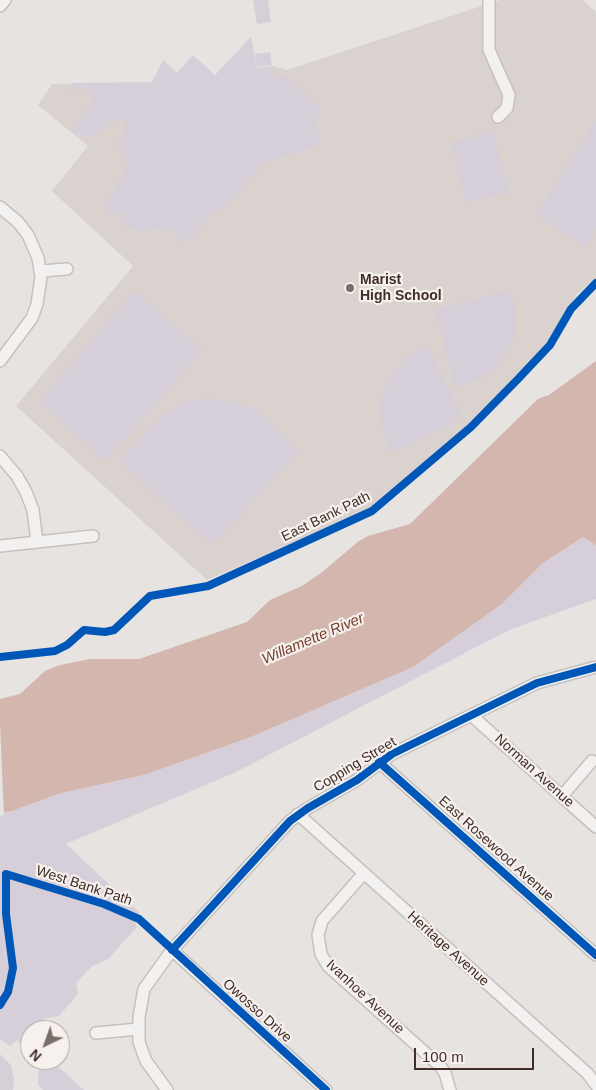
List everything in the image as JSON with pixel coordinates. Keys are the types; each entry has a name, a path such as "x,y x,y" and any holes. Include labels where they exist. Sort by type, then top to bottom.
{"street":[{"path":"0,6 5,0"},
{"path":"489,0 489,50 509,95 507,108 498,117"},
{"path":"0,207 18,222 28,235 41,271 40,295 32,318 0,361"},
{"path":"41,271 67,269"},
{"path":"0,456 17,476 26,492 33,510 38,542"},
{"path":"0,546 93,536"},
{"name":"Copping Street","path":"167,1090 154,1075 142,1053 138,1029 144,989 172,950 298,814 357,780 379,762 537,683 596,668"},
{"name":"Norman Avenue","path":"472,715 596,827"},
{"path":"562,796 592,761"},
{"name":"East Rosewood Avenue","path":"379,762 596,955"},
{"name":"Heritage Avenue","path":"298,814 588,1074 596,1085"},
{"name":"Ivanhoe Avenue","path":"364,873 322,921 318,936 321,954 328,966 440,1066 445,1073 450,1090"},
{"name":"Owosso Drive","path":"172,950 326,1090"},
{"path":"96,1033 138,1029"}],"shaded area":[{"path":"253,0 268,0 271,22 257,24"},
{"name":"Marist High School","path":"500,0 582,0 596,12 596,278 577,294 550,338 474,420 372,506 347,519 207,580 16,406 133,266 52,191 88,146 38,105 52,84 275,81 273,66 287,70"},
{"path":"251,37 257,68 273,66 276,81 284,75 319,107 317,127 320,145 263,164 227,205 210,214 194,238 178,243 177,233 151,227 146,233 122,225 120,214 107,212 104,202 118,191 114,187 122,176 128,161 117,148 119,141 124,138 126,119 116,119 96,135 82,136 71,131 94,102 87,89 70,90 72,83 152,82 163,60 177,73 193,55 215,75"},
{"path":"270,52 272,65 257,67 255,54"},
{"path":"596,120 596,229 585,246 536,215"},
{"path":"493,131 509,192 466,202 451,143"},
{"path":"511,290 516,311 516,332 508,351 495,368 478,380 455,388 436,310"},
{"path":"135,291 202,350 106,461 39,402"},
{"path":"428,346 461,414 457,421 392,453 384,433 380,412 383,392 393,374 407,358"},
{"path":"206,399 233,402 257,410 299,451 212,545 120,462 141,436 163,416 183,402"},
{"path":"583,537 596,545 596,599 509,630 236,772 66,844 140,913 134,919 137,927 108,959 92,966 76,983 78,994 59,1016 43,1020 20,1020 20,1043 17,1040 10,1046 0,1039 0,813 12,811 61,793 144,775 251,737 413,667 502,604 543,563"},
{"path":"0,1054 11,1065 14,1079 13,1090 0,1090"},
{"path":"39,1070 62,1070 84,1090 43,1090 38,1085"}],"water":[{"name":"Willamette River","path":"596,361 596,545 583,537 543,563 502,604 413,667 251,737 144,775 61,793 12,811 0,813 0,699 20,694 45,671 60,665 90,659 139,659 247,622 270,600 302,586 321,573 359,541 368,536 410,524 538,399 549,395"}],"pier":[{"path":"0,724 4,815 0,816"}],"cycle path":[{"name":"East Bank Path","path":"0,657 55,651 67,645 84,630 105,632 114,630 150,596 208,586 372,511 471,427 550,345 571,309 596,283"},
{"path":"172,950 290,821 308,808 357,780 392,754 537,683 596,667"},
{"path":"379,762 596,955"},
{"name":"West Bank Path","path":"0,1005 8,992 13,968 6,914 6,874 104,904 139,919 326,1090"}],"place":[{"name":"Marist High School","path":"350,288"}]}
